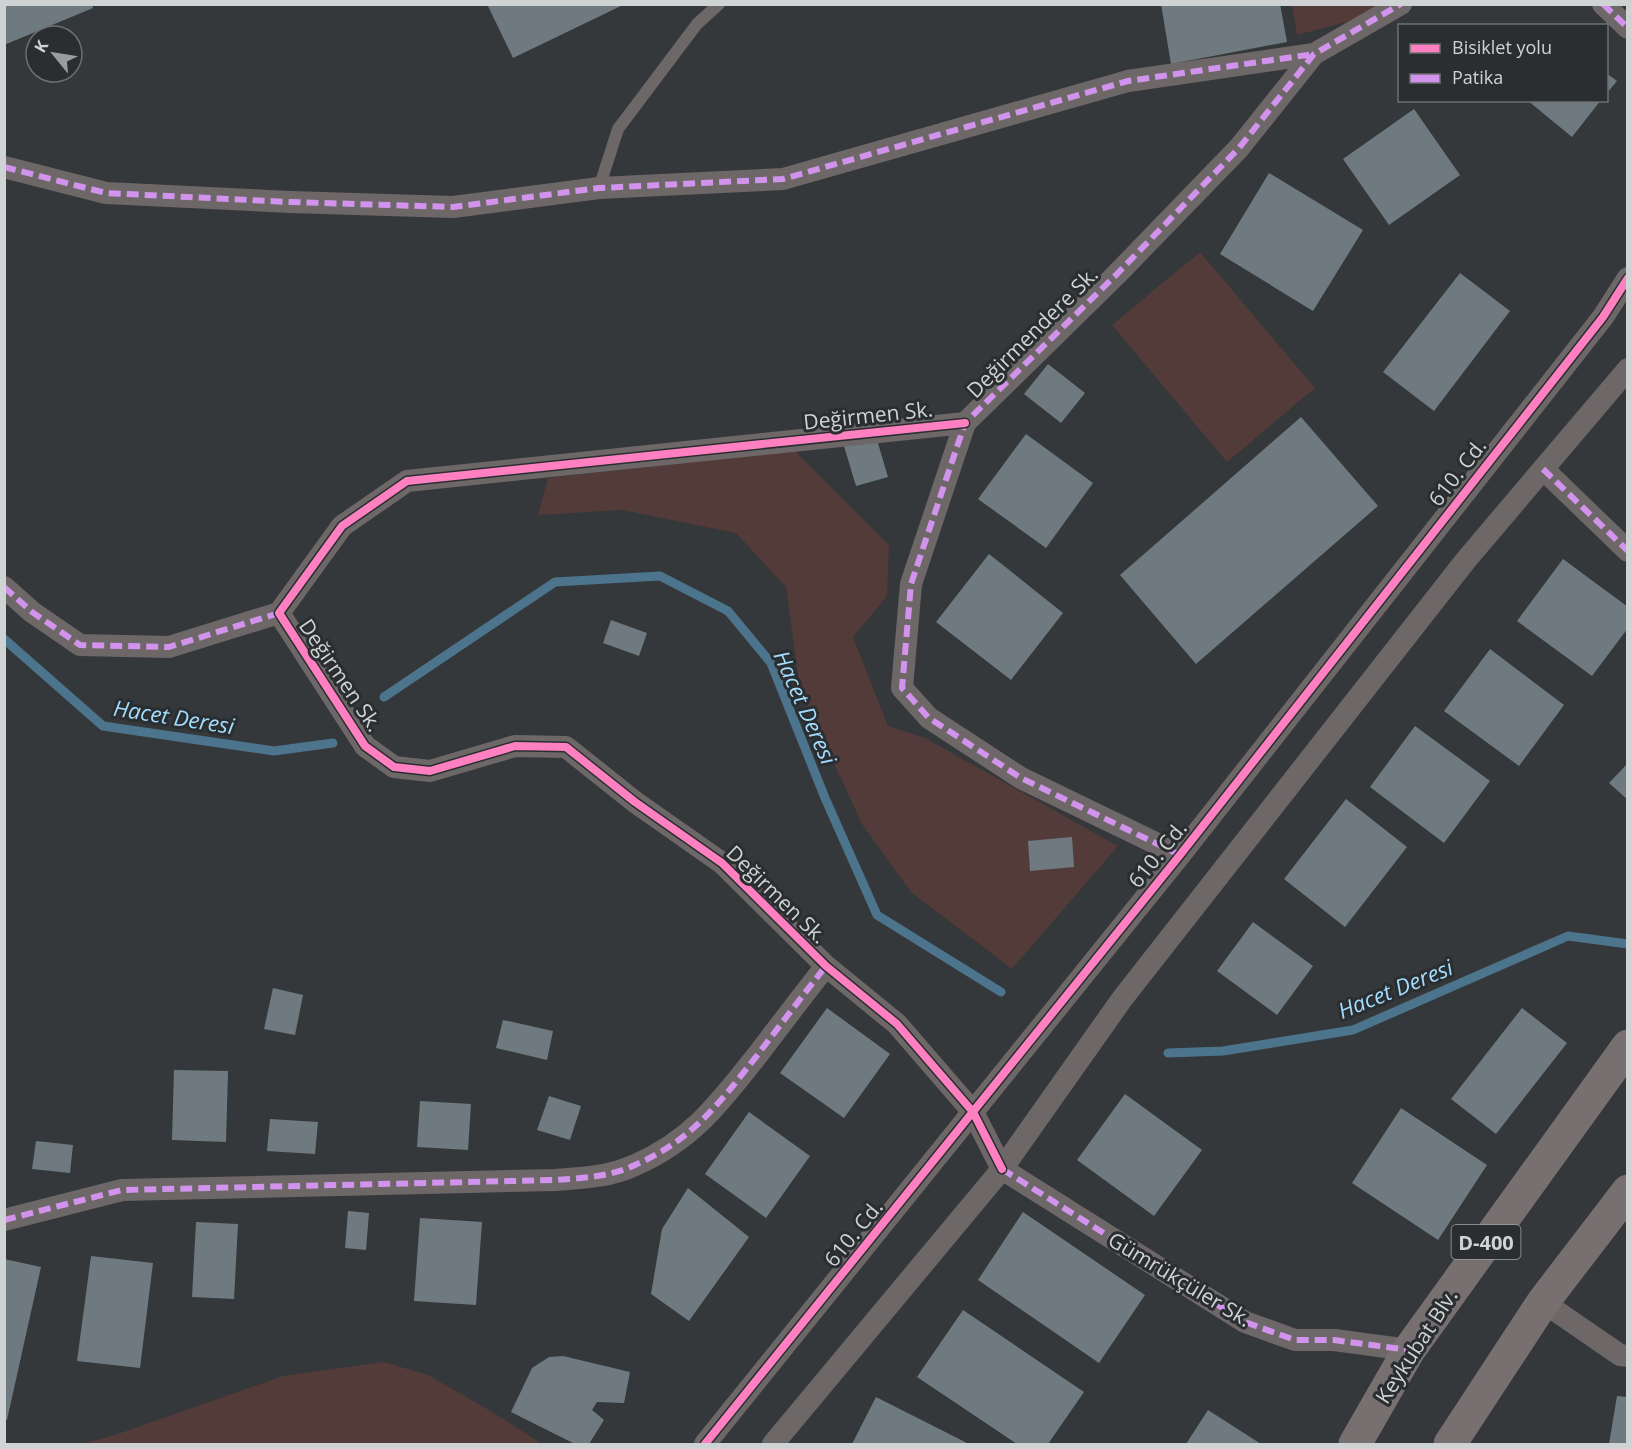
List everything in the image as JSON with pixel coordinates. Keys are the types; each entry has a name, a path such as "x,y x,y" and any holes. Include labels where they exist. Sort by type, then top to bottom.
{"highway":[{"name":"Keykubat Blv.","path":"1354,1444 1409,1350 1628,1046"},
{"path":"1450,1444 1543,1302 1628,1191"}],"street":[{"name":"Değirmendere Sk.","path":"1180,855 1021,778 929,718 902,688 911,584 965,423 1116,274 1239,148 1314,54 1401,4"},
{"path":"1603,4 1628,28"},
{"path":"4,167 106,193 453,207 599,188 783,179 1128,81 1314,54"},
{"name":"610. Cd.","path":"705,1444 1180,855 1603,317 1628,278"},
{"path":"773,1444 1002,1169 1122,999 1466,560 1628,369"},
{"name":"Değirmen Sk.","path":"965,423 407,482 342,526 279,613 365,746 394,767 430,771 515,746 566,747 635,801 722,863 826,966 897,1024 973,1112 1002,1169"},
{"path":"1543,469 1628,551"},
{"path":"4,587 32,612 80,645 169,647 279,613"},
{"path":"4,1220 122,1190 555,1180 598,1177 633,1166 667,1150 699,1126 826,966"},
{"name":"Gümrükçüler Sk.","path":"1002,1169 1245,1322 1295,1340 1334,1340 1409,1350"},
{"path":"1543,1302 1620,1355 1628,1356"}],"lane":[{"path":"599,188 618,129 697,24 719,4"}],"shaded area":[{"path":"1292,5 1377,5 1372,15 1297,35"},
{"path":"1200,252 1315,388 1227,462 1112,325"},
{"path":"794,450 889,545 887,596 853,637 888,726 925,738 1118,846 1012,969 911,892 862,824 800,689 786,587 736,533 622,510 538,515 548,478"},
{"path":"384,1362 428,1375 542,1444 82,1444 115,1435 283,1376"}],"building":[{"path":"4,4 92,4 93,8 55,24 24,24 24,37 4,45"},
{"path":"487,4 625,4 513,58"},
{"path":"1161,4 1280,4 1287,42 1171,64"},
{"path":"1608,74 1617,81 1608,92"},
{"path":"1529,102 1599,102 1572,137"},
{"path":"1414,109 1460,175 1389,225 1343,159"},
{"path":"1269,173 1363,230 1313,311 1220,254"},
{"path":"1460,273 1510,311 1434,411 1383,372"},
{"path":"1048,364 1085,393 1061,423 1024,394"},
{"path":"1301,417 1378,506 1196,664 1120,575"},
{"path":"875,433 888,477 856,486 843,443"},
{"path":"1026,434 1093,483 1046,548 978,499"},
{"path":"989,554 1063,613 1011,680 936,622"},
{"path":"1563,559 1628,607 1628,628 1592,676 1517,621"},
{"path":"611,620 647,633 639,656 603,643"},
{"path":"1490,649 1564,705 1519,766 1444,711"},
{"path":"1415,726 1490,781 1444,843 1370,787"},
{"path":"1628,763 1628,800 1609,783"},
{"path":"1346,799 1407,847 1345,927 1284,879"},
{"path":"1072,837 1074,867 1030,871 1028,841"},
{"path":"1253,922 1313,966 1277,1015 1217,971"},
{"path":"273,988 303,995 295,1035 264,1029"},
{"path":"827,1008 890,1054 844,1118 780,1073"},
{"path":"1522,1008 1567,1043 1496,1134 1451,1099"},
{"path":"503,1020 553,1031 547,1060 496,1048"},
{"path":"174,1070 228,1071 226,1142 172,1140"},
{"path":"1125,1094 1202,1150 1154,1216 1077,1160"},
{"path":"549,1096 581,1106 570,1140 537,1130"},
{"path":"420,1101 471,1104 468,1150 417,1147"},
{"path":"1401,1108 1487,1165 1438,1240 1352,1183"},
{"path":"749,1112 810,1156 766,1218 705,1174"},
{"path":"270,1119 318,1122 315,1154 267,1151"},
{"path":"36,1141 73,1145 70,1173 32,1169"},
{"path":"688,1188 749,1237 689,1321 651,1294 662,1229"},
{"path":"348,1211 369,1213 366,1250 345,1248"},
{"path":"1023,1212 1145,1295 1099,1363 978,1280"},
{"path":"420,1218 482,1222 476,1305 414,1301"},
{"path":"196,1222 238,1224 234,1299 192,1297"},
{"path":"91,1256 153,1263 140,1368 77,1361"},
{"path":"4,1259 41,1267 7,1420 4,1420"},
{"path":"963,1310 1084,1392 1048,1444 1017,1444 917,1377"},
{"path":"563,1356 630,1372 624,1403 597,1402 592,1410 604,1420 589,1444 575,1444 511,1412 532,1368 549,1357"},
{"path":"1617,1396 1628,1397 1628,1444 1609,1444"},
{"path":"876,1397 969,1444 852,1444"},
{"path":"1208,1410 1261,1444 1186,1444"}],"waterway":[{"name":"Hacet Deresi","path":"384,697 555,582 660,576 728,611 771,663 825,798 877,915 1001,992"},
{"name":"Hacet Deresi","path":"4,639 103,726 274,751 333,743"},
{"name":"Hacet Deresi","path":"1168,1053 1223,1051 1353,1030 1568,936 1628,944"}],"marked path":[{"path":"1180,855 1021,778 929,718 902,688 911,584 965,423 1116,275 1239,148 1314,54 1401,4"},
{"path":"1603,4 1628,28"},
{"path":"4,167 106,193 453,207 599,188 783,179 1128,81 1314,54"},
{"path":"1543,469 1628,551"},
{"path":"4,587 32,612 80,645 169,647 279,613"},
{"path":"4,1220 122,1190 555,1180 616,1172 635,1165 674,1144 704,1118 745,1071 826,966"},
{"path":"1002,1169 1245,1322 1295,1340 1334,1340 1409,1350"}],"cycle path":[{"path":"705,1444 1180,855 1603,317 1628,278"},
{"path":"965,423 407,481 342,526 279,613 365,746 394,767 430,771 515,746 566,747 635,802 722,863 826,966 897,1024 973,1112 1002,1169"}]}
